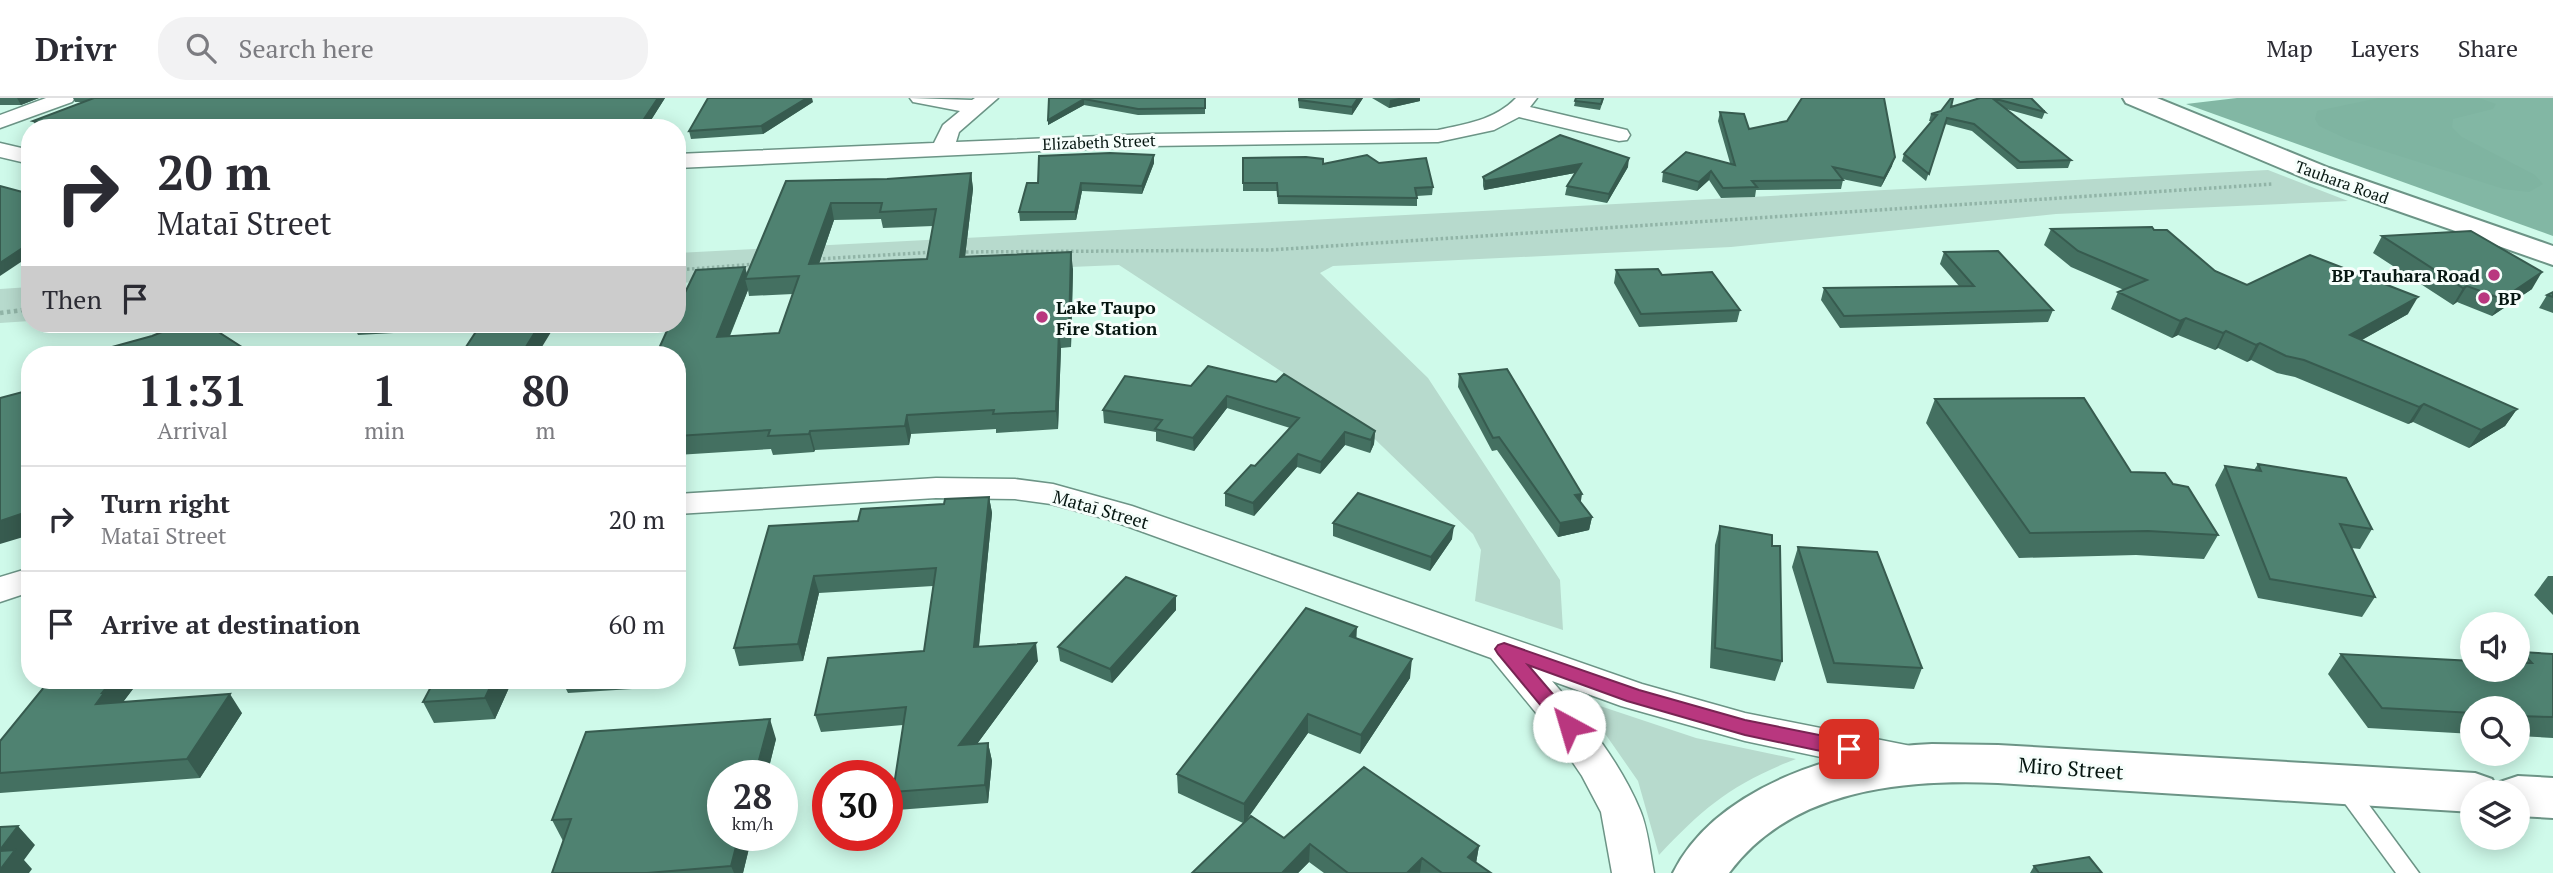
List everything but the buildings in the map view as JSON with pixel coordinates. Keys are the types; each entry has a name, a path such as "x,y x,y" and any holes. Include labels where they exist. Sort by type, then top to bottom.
{"street":[{"path":"0,122 65,98"},
{"path":"920,98 982,103"},
{"name":"Tauhara Road","path":"2135,98 2319,174 2553,256"},
{"path":"942,149 950,129 982,103"},
{"name":"Elizabeth Street","path":"686,160 1150,140 1417,137 1475,129 1522,104 1619,135"},
{"path":"0,150 21,155"},
{"name":"Mataī Street","path":"686,503 936,488 1015,489 1053,494 1121,513 1634,696 1745,727 1921,763"},
{"path":"0,590 21,582"},
{"path":"1504,649 1569,726 1597,766 1621,812 1633,873"},
{"name":"Miro Street","path":"1699,873 1722,844 1778,805 1808,790 1858,773 1921,763 1998,764 2460,792"},
{"path":"2530,797 2553,798"}],"lane":[{"path":"2342,783 2408,873"}],"path":[{"path":"951,251 1270,250 2218,185 2303,183 2319,174"},
{"path":"814,260 937,251"},
{"path":"686,269 759,264"},
{"path":"0,313 21,310"}],"shaded area":[{"path":"2237,98 2553,98 2553,236 2186,104"},
{"path":"2379,98 2479,98 2496,104 2493,109 2453,119 2452,127 2462,137 2535,175 2543,184 2529,192 2504,189 2349,140 2319,126 2315,119 2317,111"},
{"path":"2268,170 2348,201 2056,214 1731,247 1333,266 1320,273 1428,378 1560,580 1563,630 1475,601 1481,550 1473,534 1354,419 1119,265 686,283 686,253"},
{"path":"21,288 21,322 0,323 0,289"},
{"path":"1576,698 1696,738 1796,759 1754,777 1721,798 1659,855 1638,781"}],"place":[{"name":"BP Tauhara Road","path":"2494,275"},
{"name":"BP","path":"2484,298"},
{"name":"Lake Taupo Fire Station","path":"1042,317"}],"route":[{"path":"1569,726 1504,649 1634,696 1745,727 1849,749"}]}
